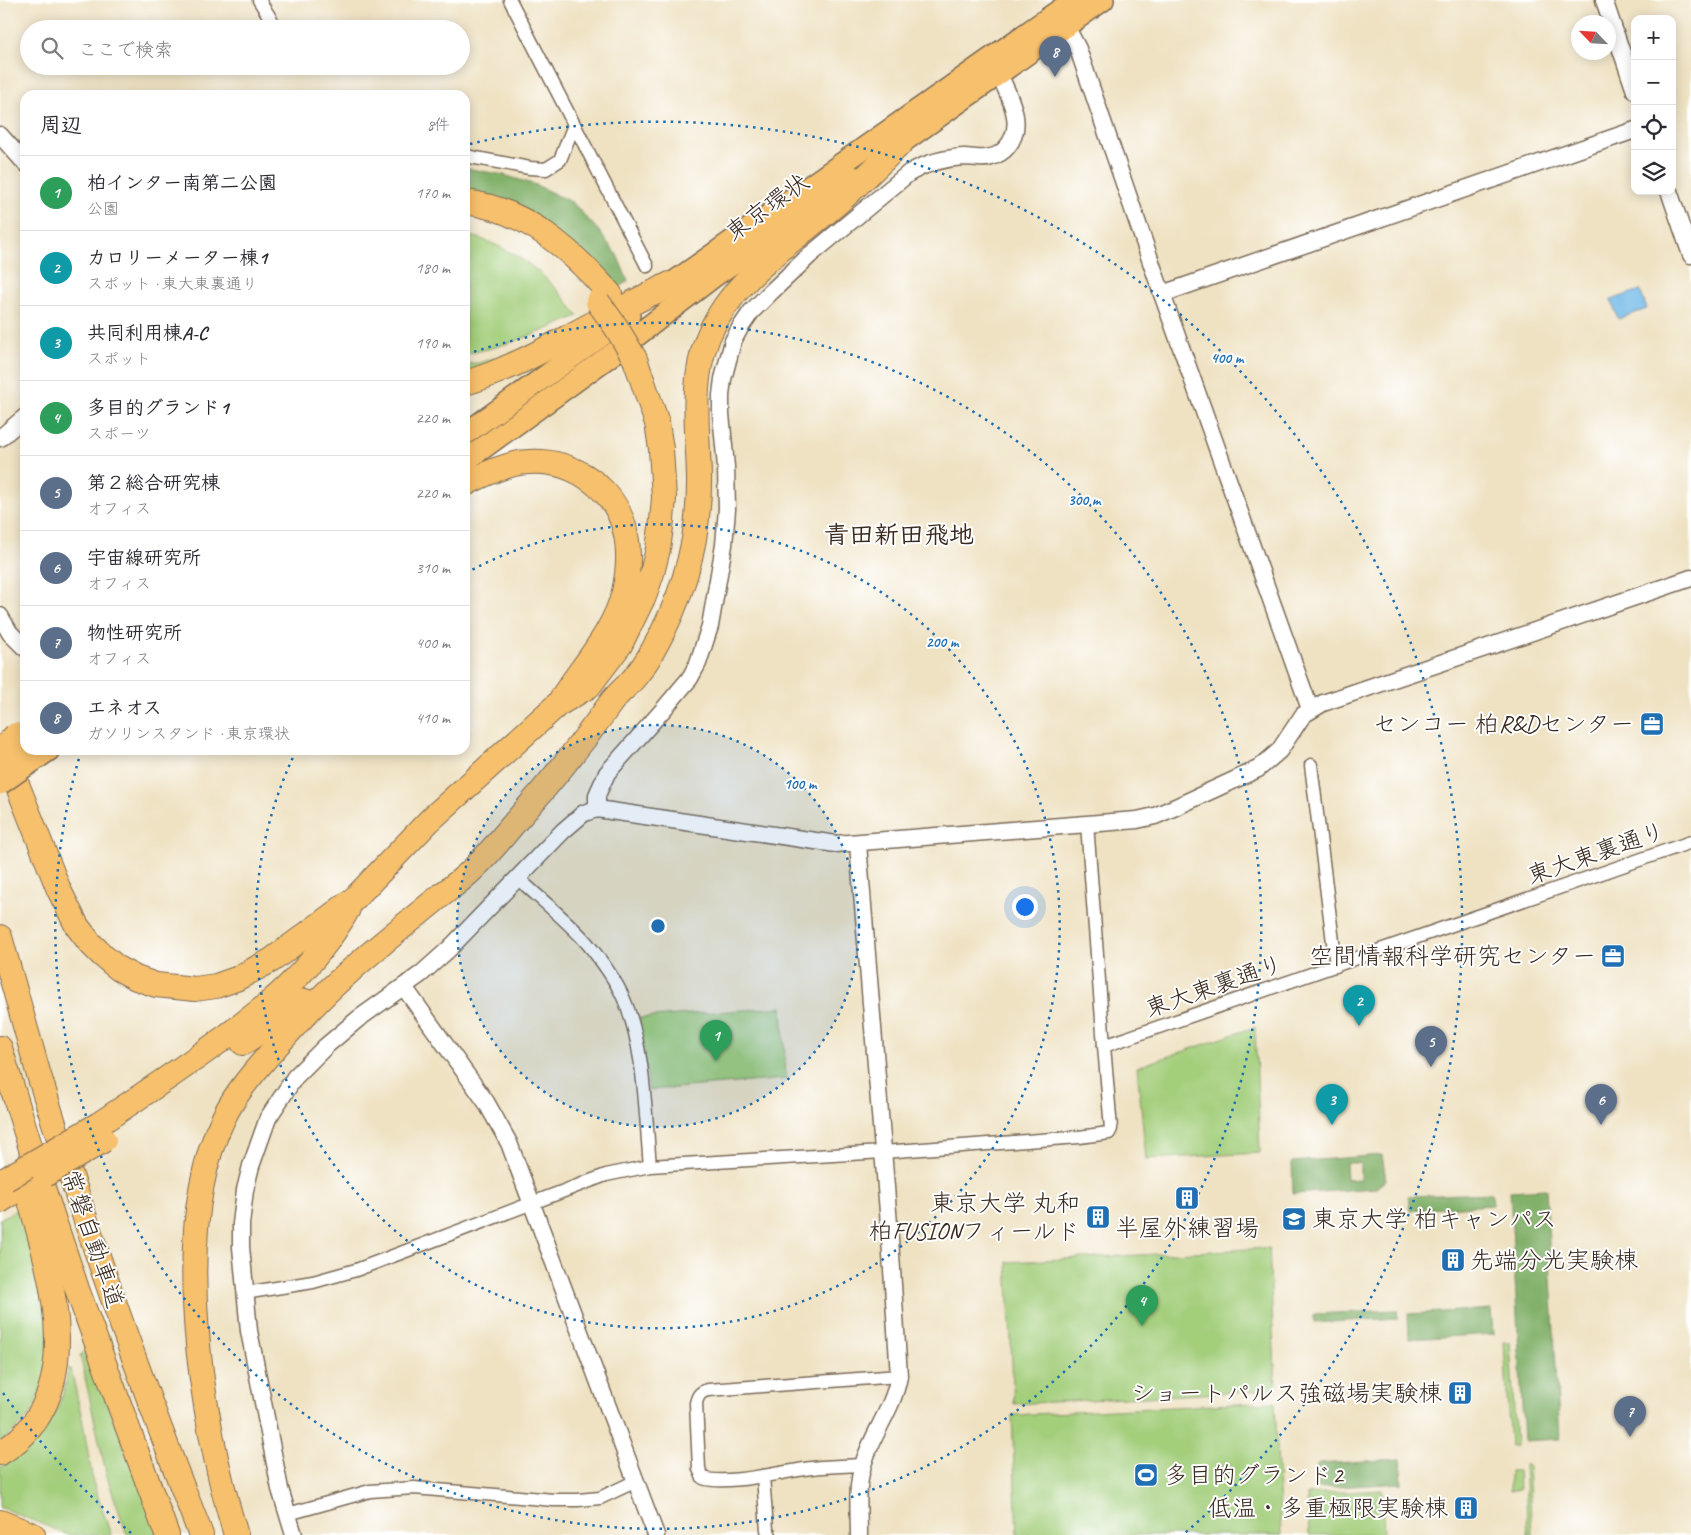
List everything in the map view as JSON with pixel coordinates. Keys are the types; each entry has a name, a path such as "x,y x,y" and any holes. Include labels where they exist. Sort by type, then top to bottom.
{"highway":[{"name":"東京環状","path":"470,430 608,332 670,284 1074,0"},
{"name":"東京環状","path":"470,457 618,350 713,277 1103,0"},
{"path":"236,1535 213,1443 196,1317 195,1237 200,1193 213,1142 224,1116 240,1089 286,1035 346,974 477,865 559,772 584,741 616,695 637,676 668,623 680,594 695,538 699,478 696,423 697,377 708,336 728,301 755,272 836,204 901,143"},
{"path":"470,203 493,208 539,229 574,256 604,298 616,327 640,355 659,382 668,410 673,436 678,494 676,526 671,554 662,587 650,618 626,665 616,695"},
{"path":"470,218 499,226 520,235 539,247 604,298"},
{"path":"470,381 488,376 544,350 598,320 670,284"},
{"path":"16,745 59,890 77,926 103,956 119,969 136,978 156,985 195,989 216,986 236,979 272,960 354,899 430,820 557,705 589,686 620,645 645,594 658,549 664,498 661,449 640,355"},
{"path":"470,482 509,465 546,462 566,466 582,474 597,485 609,498 620,515 626,534 629,554 628,573 618,612 608,631 557,705"},
{"path":"0,764 16,745"},
{"path":"0,784 16,745"},
{"path":"101,1132 160,1084 278,997 311,963 335,932 354,899"},
{"name":"常磐自動車道","path":"0,937 41,1080 105,1277 146,1393 201,1535"},
{"path":"4,1189 101,1132 346,974"},
{"name":"常磐自動車道","path":"0,1048 43,1188 77,1289 167,1535"},
{"path":"0,1098 45,1256 56,1316 57,1338 54,1377 41,1410 23,1436 0,1453"},
{"path":"0,1522 33,1535"}],"street":[{"path":"259,0 271,20"},
{"path":"510,0 647,266"},
{"path":"1604,0 1631,79"},
{"path":"1066,26 1078,49 1162,294 1310,709"},
{"path":"597,809 597,795 607,773 690,678 698,663 710,626 724,545 727,509 726,467 721,414 722,387 733,340 751,312 810,255 909,173 920,166 938,160 991,157 1004,150 1012,141 1016,128 1012,106 999,74"},
{"path":"470,157 530,168 546,169 560,160 574,125"},
{"path":"1162,294 1631,131"},
{"path":"0,134 20,157"},
{"path":"1670,195 1691,255"},
{"path":"0,438 20,421"},
{"path":"294,1535 280,1489 249,1331 241,1240 245,1190 250,1166 268,1118 295,1077 326,1046 358,1019 421,974 449,949 564,830 584,813 597,809 836,844 858,844 1137,820 1155,816 1258,768 1279,751 1303,715 1323,702 1691,578"},
{"path":"0,616 10,633 20,643"},
{"path":"1311,765 1336,966"},
{"path":"245,1293 313,1282 356,1270 606,1175 650,1166 883,1152 1109,1133 1111,1129 1087,824"},
{"name":"東大東裏通り","path":"1104,1046 1691,842"},
{"path":"858,844 899,1376 892,1404 863,1465 858,1485 859,1535"},
{"path":"518,878 585,941 610,974 623,997 639,1047 650,1166"},
{"path":"404,987 486,1102 509,1143 656,1535"},
{"path":"863,1465 812,1468 763,1476 712,1481 703,1478 699,1469 696,1403 700,1394 708,1390 899,1376"},
{"path":"763,1476 770,1535"},
{"path":"288,1514 370,1491 414,1488 554,1500 578,1500 600,1498 636,1481"}],"green space":[{"path":"470,169 504,175 536,185 573,203 598,230 617,255 628,281 619,287 470,196"},
{"path":"470,237 478,238 504,249 529,264 560,293 578,316 509,343 470,353"},
{"path":"546,342 470,373 470,364 478,363"},
{"path":"782,1007 786,1079 649,1090 639,1018"},
{"path":"1255,1027 1260,1153 1146,1159 1137,1067"},
{"path":"1382,1155 1386,1180 1376,1188 1293,1194 1292,1162","holes":["1346,1163 1360,1163 1360,1179 1347,1180"]},
{"path":"1546,1189 1560,1439 1524,1441 1510,1191"},
{"path":"1492,1193 1493,1205 1410,1210 1408,1196"},
{"path":"20,1208 35,1254 48,1328 48,1371 32,1413 0,1444 0,1219"},
{"path":"1269,1248 1276,1390 1014,1404 1007,1262"},
{"path":"1491,1309 1493,1334 1409,1339 1408,1314"},
{"path":"1397,1310 1398,1318 1314,1323 1314,1314"},
{"path":"1504,1342 1510,1342 1516,1446 1510,1447"},
{"path":"87,1352 159,1535 127,1535 107,1477 80,1355"},
{"path":"69,1368 71,1369 83,1423 93,1482 111,1535 68,1535 0,1507 0,1467 27,1449 48,1425 60,1401"},
{"name":"多目的グランド2","path":"1275,1402 1281,1535 1017,1535 1012,1415"},
{"path":"1400,1459 1402,1483 1318,1488 1317,1464"},
{"path":"1524,1465 1528,1465 1532,1535 1528,1535"},
{"path":"1510,1471 1518,1471 1519,1490 1510,1490"},
{"path":"1382,1490 1384,1535 1309,1535 1307,1494"}],"water":[{"path":"1640,290 1647,309 1618,319 1611,300"}],"place":[{"name":"エネオス","path":"1055,77"},
{"name":"センコー 柏R&Dセンター","path":"1652,724"},
{"name":"空間情報科学研究センター","path":"1613,956"},
{"name":"カロリーメーター棟1","path":"1359,1026"},
{"name":"柏インター南第二公園","path":"716,1061"},
{"name":"第２総合研究棟","path":"1431,1067"},
{"name":"共同利用棟A-C","path":"1332,1125"},
{"name":"宇宙線研究所","path":"1601,1125"},
{"name":"半屋外練習場","path":"1187,1198"},
{"name":"東京大学 丸和 柏FUSIONフィールド","path":"1098,1217"},
{"name":"東京大学 柏キャンパス","path":"1294,1219"},
{"name":"先端分光実験棟","path":"1453,1260"},
{"name":"多目的グランド1","path":"1142,1326"},
{"name":"ショートパルス強磁場実験棟","path":"1460,1393"},
{"name":"物性研究所","path":"1630,1437"},
{"name":"多目的グランド2","path":"1146,1475"},
{"name":"低温・多重極限実験棟","path":"1466,1508"}],"district":[{"name":"青田新田飛地","path":"899,535"}]}
